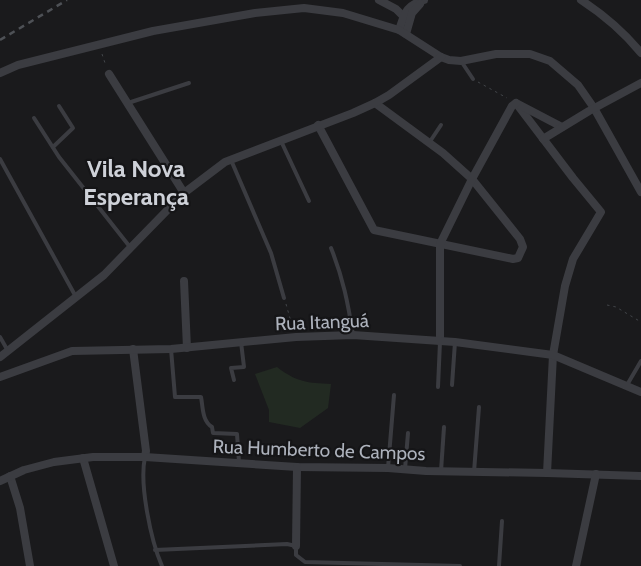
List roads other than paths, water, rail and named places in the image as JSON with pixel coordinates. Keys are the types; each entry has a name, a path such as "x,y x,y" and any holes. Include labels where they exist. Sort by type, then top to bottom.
{"street":[{"path":"383,2 404,5 424,0"},
{"path":"383,2 398,10 403,16 408,17 424,0"},
{"path":"581,0 600,12 626,34 641,53"},
{"path":"402,32 403,16 407,8 415,3"},
{"path":"0,73 18,65 153,31 274,11 304,8 343,13 402,32 441,57 449,60 461,61 496,54 530,54 550,61 578,84 594,108 641,192"},
{"path":"402,32 412,13"},
{"path":"0,357 104,275 184,194 225,162 318,125 354,113 389,95 441,57"},
{"path":"109,74 184,194"},
{"path":"543,140 594,108 641,82"},
{"path":"318,125 372,228 377,232 514,259 518,258 523,247 520,239 472,180 443,153 375,102"},
{"path":"516,103 562,127"},
{"path":"516,103 572,178 601,212 573,259 565,286 553,355 547,473"},
{"path":"440,341 440,244 472,180 512,106 516,103"},
{"path":"184,280 187,348"},
{"name":"Rua Itanguá","path":"0,377 72,351 171,349 296,337 353,335 455,342 553,355 641,392"},
{"path":"133,350 146,451 145,457"},
{"name":"Rua Humberto de Campos","path":"0,480 24,470 54,462 83,458 145,457 239,465 641,476"},
{"path":"83,458 114,566"},
{"path":"296,546 297,467"},
{"path":"576,566 596,474"},
{"path":"10,476 20,508 30,566"}],"lane":[{"path":"461,61 473,79"},
{"path":"128,103 189,82"},
{"path":"53,147 73,128 59,106"},
{"path":"34,118 53,147 130,247"},
{"path":"429,143 441,125"},
{"path":"280,140 309,200"},
{"path":"0,159 76,297"},
{"path":"231,159 271,253 284,298"},
{"path":"331,248 341,273 348,301 353,335"},
{"path":"0,337 8,351"},
{"path":"438,387 440,341"},
{"path":"234,380 231,368 244,367 241,342"},
{"path":"452,385 455,342"},
{"path":"171,349 175,397 201,396 205,418 212,427 213,433 237,434 239,465"},
{"path":"627,385 641,361"},
{"path":"388,468 394,394"},
{"path":"474,472 478,407"},
{"path":"441,472 444,427"},
{"path":"405,469 408,433"},
{"path":"145,457 143,465 144,493 155,550 162,566"},
{"path":"499,566 502,521"},
{"path":"155,550 287,544 296,546 296,555 305,562 460,566"}],"railway":[{"path":"0,40 67,0"}],"district":[{"name":"Vila Nova Esperança","path":"136,182"}]}
